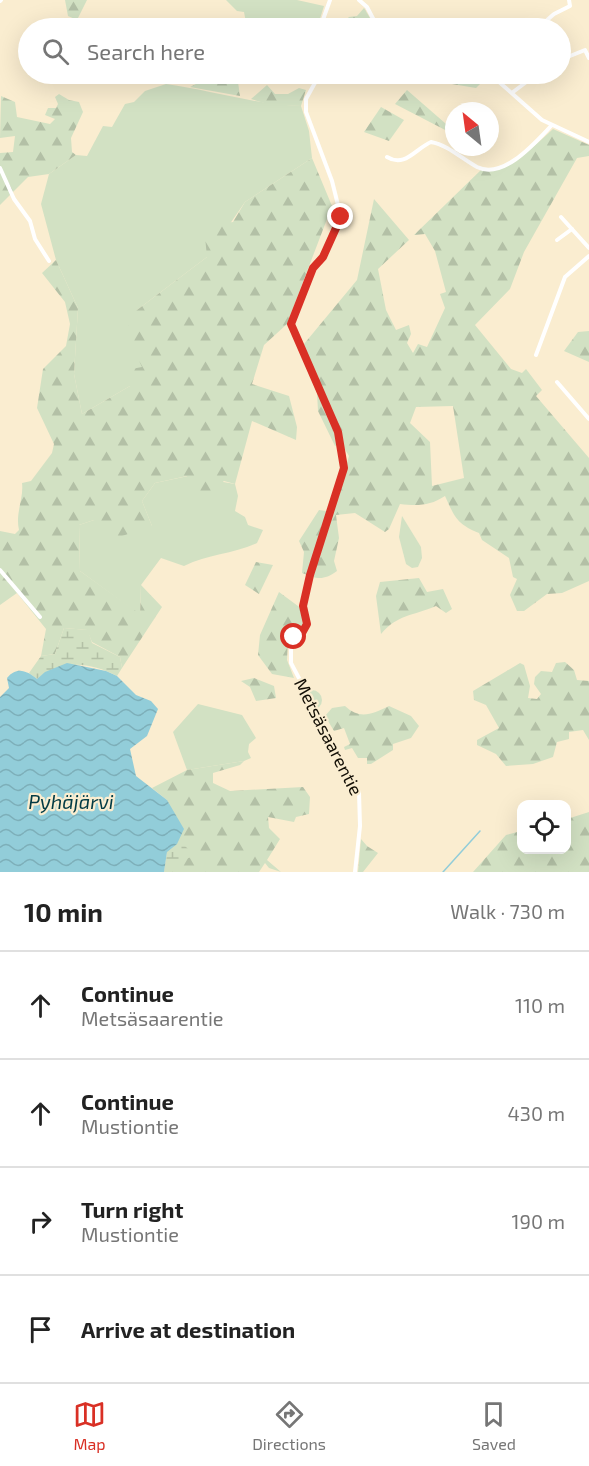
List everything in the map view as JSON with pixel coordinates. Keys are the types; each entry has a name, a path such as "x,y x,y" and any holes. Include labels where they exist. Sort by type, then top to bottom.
{"street":[{"path":"324,18 330,0"},
{"path":"359,0 367,7 373,18"},
{"path":"549,18 570,6 569,0"},
{"path":"571,56 585,50 589,58"},
{"name":"Metsäsaarentie","path":"314,84 306,99 306,112 332,180 341,217 323,257 313,268 291,327 338,432 344,468 310,575 303,606 307,624 302,633 291,641 290,656 294,669 359,792 360,826 355,872"},
{"path":"503,84 551,126 589,142"},
{"path":"513,92 524,84"},
{"path":"387,157 395,162 403,161 431,142 477,167 493,169 521,155 551,126"},
{"path":"0,168 14,199 30,221 35,239 50,261"},
{"path":"561,217 589,248"},
{"path":"557,240 572,229"},
{"path":"536,355 565,277 589,256"},
{"path":"557,382 589,419"},
{"path":"0,570 40,617"}],"green space":[{"path":"65,0 87,0 78,18 68,16"},
{"path":"226,0 297,0 324,6 320,18 245,18 244,12 237,11"},
{"path":"364,8 370,18 348,18 357,16"},
{"path":"166,84 267,103 301,106 309,131 312,158 245,202 207,257 137,310 143,367 130,386 82,414 74,374 78,308 56,260 41,204 49,174 76,155 87,156 103,126 112,127 125,104 134,102 145,91"},
{"path":"196,84 238,84 240,96 190,87"},
{"path":"452,84 480,84 476,88"},
{"path":"267,85 275,94 288,94 299,88 306,90 301,106 271,105 251,99"},
{"path":"407,90 445,123 445,130 395,104"},
{"path":"59,94 69,100 79,102 83,112 71,138 72,152 76,155 49,174 28,177 0,205 0,153 13,152 15,136 0,138 1,96 15,102 17,117 50,124 55,119 45,115 48,108 56,108 58,104 55,97"},
{"path":"381,107 404,120 389,141 364,132"},
{"path":"553,129 589,145 589,156 577,158 524,252 510,289 475,325 511,369 522,373 526,369 542,390 536,396 589,458 589,581 562,593 547,594 524,611 517,611 510,595 517,579 513,577 509,558 482,540 479,533 461,523 454,515 445,496 423,505 400,504 389,529 385,532 355,513 336,515 339,538 334,561 337,571 320,578 302,573 304,552 299,541 319,510 333,512 349,456 341,443 335,446 318,411 317,393 305,364 304,344 357,280 374,199 409,240 378,269 386,310 396,330 409,325 411,334 407,343 413,353 418,344 427,347 445,308 440,294 446,292 435,251 425,234 414,235 482,169 492,169 511,162","holes":["453,406 464,478 432,486 430,442 410,423 416,407"]},
{"path":"312,158 332,206 287,324 264,345 252,384 289,396 297,427 296,440 252,421 235,484 224,481 195,504 187,476 155,483 142,501 152,526 107,541 94,520 79,525 80,571 140,614 141,585 162,607 122,668 120,657 92,642 87,630 64,628 55,654 41,656 46,629 17,593 0,605 0,531 15,534 19,530 22,483 31,481 52,453 54,444 37,408 43,369 66,346 70,324 65,302 42,273 56,260 78,308 74,374 82,414 130,386 126,370 142,367 125,331 137,310 207,257 204,226 233,222 245,202"},
{"path":"589,331 589,362 564,351 578,332"},
{"path":"188,476 235,484 238,496 235,511 245,517 248,525 263,530 257,543 184,566 161,558 141,585 140,615 80,571 79,525 94,520 152,526 142,501 155,483"},
{"path":"402,516 421,547 422,558 418,567 412,568 406,564 399,537"},
{"path":"256,562 273,565 259,594 245,585"},
{"path":"419,578 427,592 443,589 452,609 446,613 436,606 406,616 387,627 381,634 376,596 380,582"},
{"path":"279,592 302,609 303,628 288,639 287,660 294,678 272,674 258,655 260,635"},
{"path":"64,628 88,630 92,643 120,657 122,668 117,676 96,668 76,665 56,668 37,679 29,673 41,656 55,654"},
{"path":"565,662 574,670 577,680 589,681 589,740 583,730 569,732 569,739 557,742 553,757 533,764 506,766 496,754 477,745 477,740 499,728 486,705 474,700 473,691 520,663 524,665 530,686 528,698 537,699 541,694 534,684 535,677 541,671 552,672 556,663"},
{"path":"254,678 274,686 276,698 256,701 250,687 241,681"},
{"path":"312,690 319,693 322,700 319,707 312,710 305,707 302,700 305,693"},
{"path":"198,704 242,715 256,738 249,744 248,752 251,758 187,770 173,732"},
{"path":"345,706 356,713 366,714 389,706 411,716 419,726 411,738 393,744 393,750 371,764 367,764 367,758 358,758 352,748 345,750 344,747 350,744 344,728 334,731 325,716 332,708"},
{"path":"244,761 240,765 213,773 213,783 230,791 303,787 310,797 309,814 296,817 294,822 268,817 269,828 280,839 267,860 281,872 269,868 265,863 259,872 164,872 167,863 167,800 152,788 187,770"},
{"path":"589,812 589,872 473,872 506,835 517,832 517,854 571,854 571,818"},
{"path":"361,839 378,853 363,872 358,872"},
{"path":"179,840 195,856 172,863 164,872 167,852"}],"water":[{"name":"Pyhäjärvi","path":"67,663 106,671 117,676 136,695 151,701 158,709 147,736 130,749 136,776 167,800 184,829 177,844 167,852 164,872 0,872 0,697 9,688 7,678 14,672 26,672 37,679 45,672"}],"waterway":[{"path":"443,872 480,831"}],"route":[{"path":"294,637 302,633 307,624 303,606 310,575 344,468 338,432 317,381 291,329 291,324 304,287 313,268 323,257 328,241 341,217"}]}
